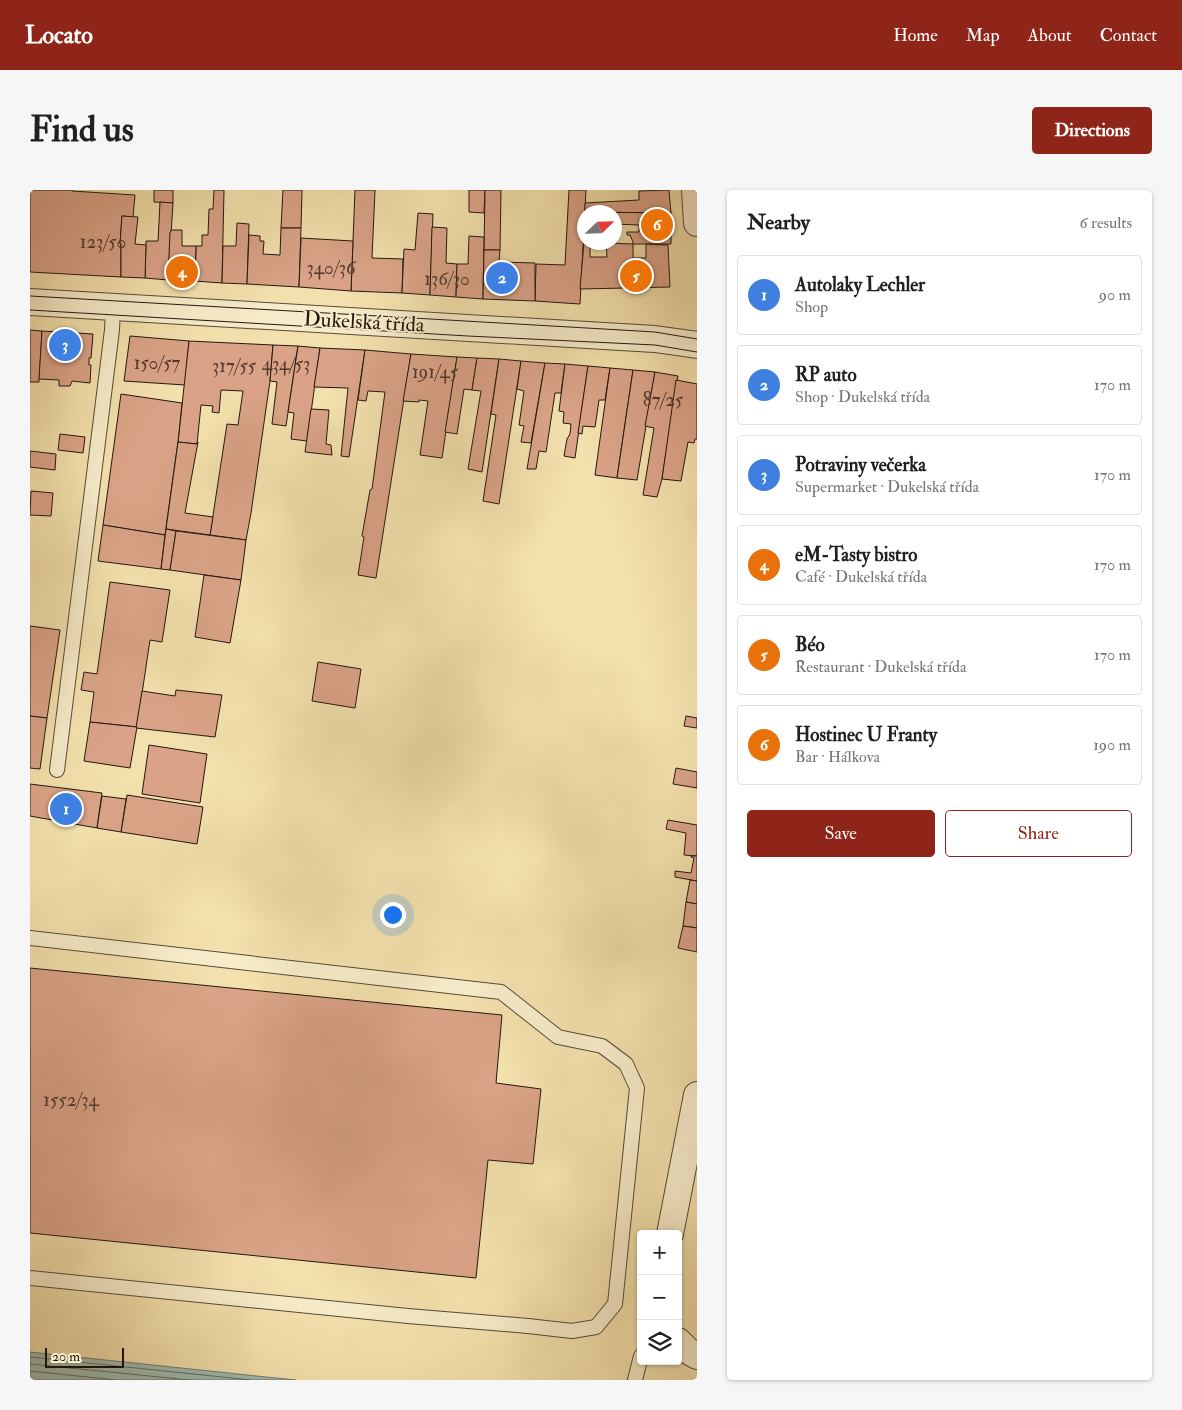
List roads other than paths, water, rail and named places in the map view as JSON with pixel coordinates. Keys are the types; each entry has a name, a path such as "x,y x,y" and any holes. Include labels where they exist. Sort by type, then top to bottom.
{"street":[{"path":"695,190 697,222"},
{"name":"Dukelská třída","path":"30,302 655,339 697,345"},
{"path":"671,1230 697,1094"},
{"path":"682,1345 697,1356"}],"lane":[{"path":"57,770 112,330 113,308"},
{"path":"30,938 501,992 558,1037 602,1046 626,1064 637,1088 615,1304 596,1327 572,1331 30,1278"},
{"path":"635,1380 639,1365"}],"water":[{"path":"30,1352 266,1377 296,1380 30,1380"}],"tram line":[{"path":"30,296 655,332 697,339"},
{"path":"30,310 655,345 697,352"}],"place":[{"name":"Hostinec U Franty","path":"657,225"},
{"name":"eM-Tasty bistro","path":"182,272"},
{"name":"Béo","path":"636,276"},
{"name":"RP auto","path":"502,278"},
{"name":"Potraviny večerka","path":"65,345"},
{"name":"Autolaky Lechler","path":"66,809"}]}
